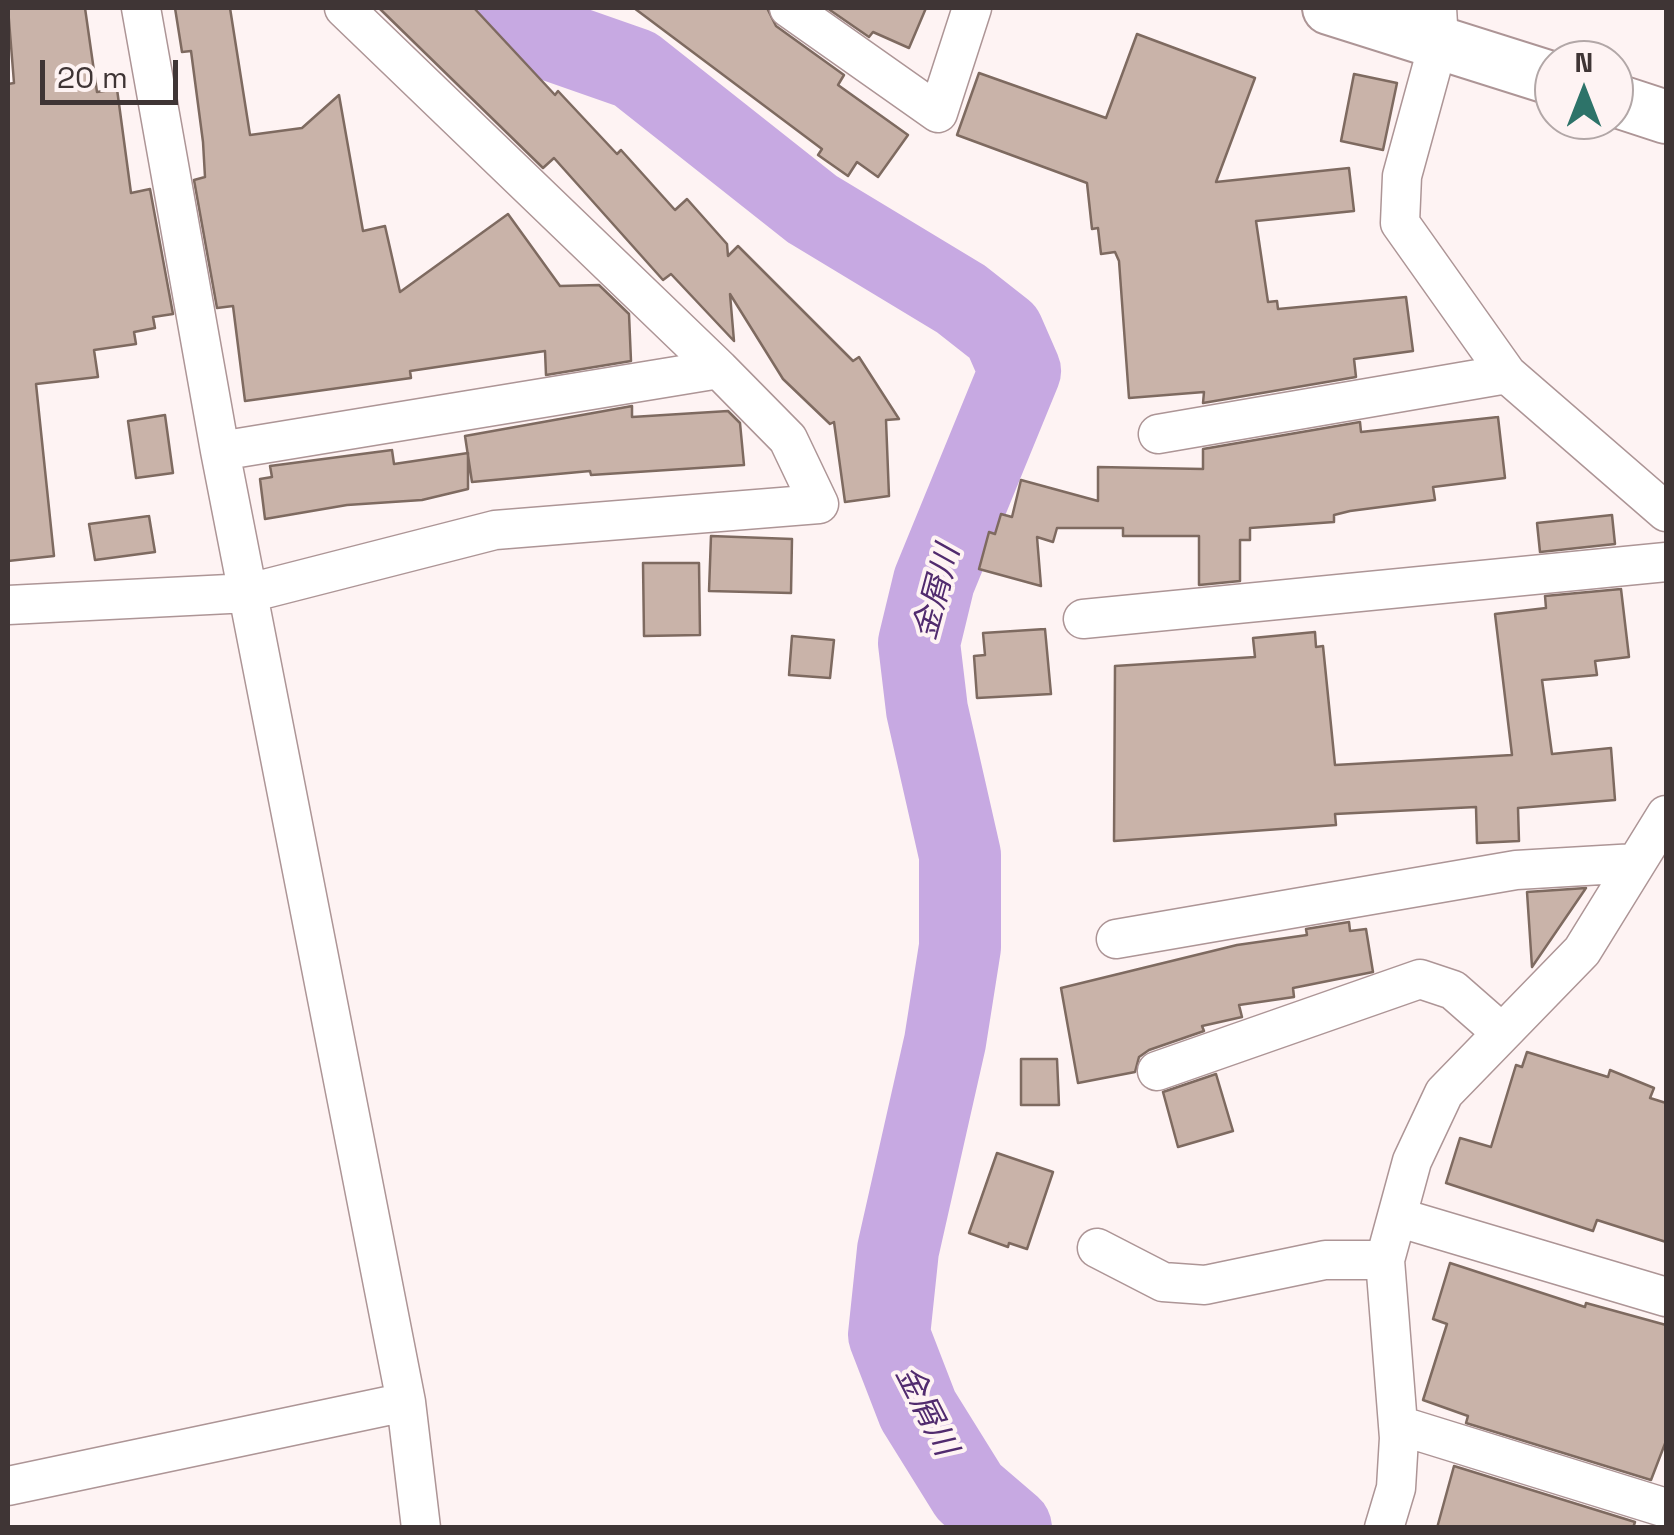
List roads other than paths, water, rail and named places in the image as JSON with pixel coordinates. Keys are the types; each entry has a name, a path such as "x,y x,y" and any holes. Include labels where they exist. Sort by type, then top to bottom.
{"street":[{"path":"141,8 220,451 406,1402 422,1528"},
{"path":"8,605 249,593 495,530 819,504 788,439 344,8"},
{"path":"789,8 938,113 972,8"},
{"path":"1329,8 1438,24 1534,70"},
{"path":"1438,24 1402,176 1400,223 1506,374 1666,512"},
{"path":"1634,107 1666,117"},
{"path":"220,451 719,369"},
{"path":"1158,434 1506,374"},
{"path":"1083,620 1666,562"},
{"path":"1384,1528 1396,1488 1398,1424 1385,1260 1412,1160 1444,1093 1582,951 1666,816"},
{"path":"1116,939 1516,870 1636,864"},
{"path":"1157,1071 1420,980 1453,990 1502,1033"},
{"path":"1397,1216 1666,1297"},
{"path":"1097,1248 1163,1282 1205,1285 1325,1260 1385,1260"},
{"path":"8,1486 406,1402"},
{"path":"1398,1424 1666,1508"}],"waterway":[{"name":"金屑川","path":"519,8 555,41 635,69 812,209 961,299 1003,332 1020,371 934,581 919,643 927,710 960,855 960,947 945,1042 898,1250 889,1335 918,1410 969,1492 1011,1528"}]}
